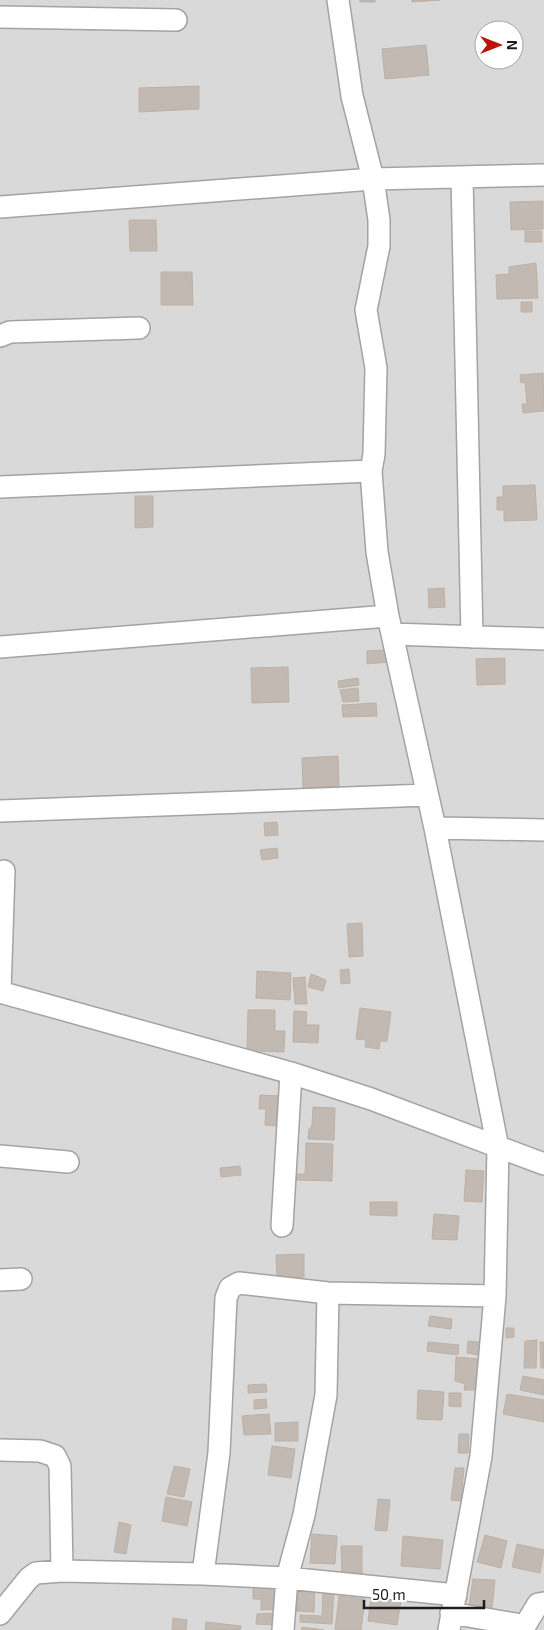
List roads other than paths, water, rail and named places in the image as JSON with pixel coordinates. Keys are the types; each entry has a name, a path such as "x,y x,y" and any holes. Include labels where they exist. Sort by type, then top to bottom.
{"street":[{"path":"338,0 352,96 373,179 379,220 379,246 366,310 376,377 374,454 371,471 377,552 390,625 434,828 498,1148 495,1296 480,1456 452,1613"},
{"path":"0,17 176,20"},
{"path":"0,207 373,179 544,175"},
{"path":"462,177 472,637"},
{"path":"0,336 10,332 139,328"},
{"path":"0,487 371,471"},
{"path":"0,647 390,625 472,637 544,639"},
{"path":"0,811 427,795"},
{"path":"434,828 544,830"},
{"path":"4,871 0,992 291,1073 377,1101 544,1164"},
{"path":"282,1226 291,1073"},
{"path":"0,1156 68,1162"},
{"path":"0,1280 21,1279"},
{"path":"203,1574 219,1453 226,1298 230,1288 239,1283 328,1293 495,1296"},
{"path":"283,1630 287,1578 304,1515 326,1395 328,1293"},
{"path":"0,1450 40,1451 55,1456 60,1466 62,1571"},
{"path":"0,1614 29,1578 36,1573 62,1571 287,1578 452,1613 521,1625 526,1624 538,1604 544,1603"}]}
